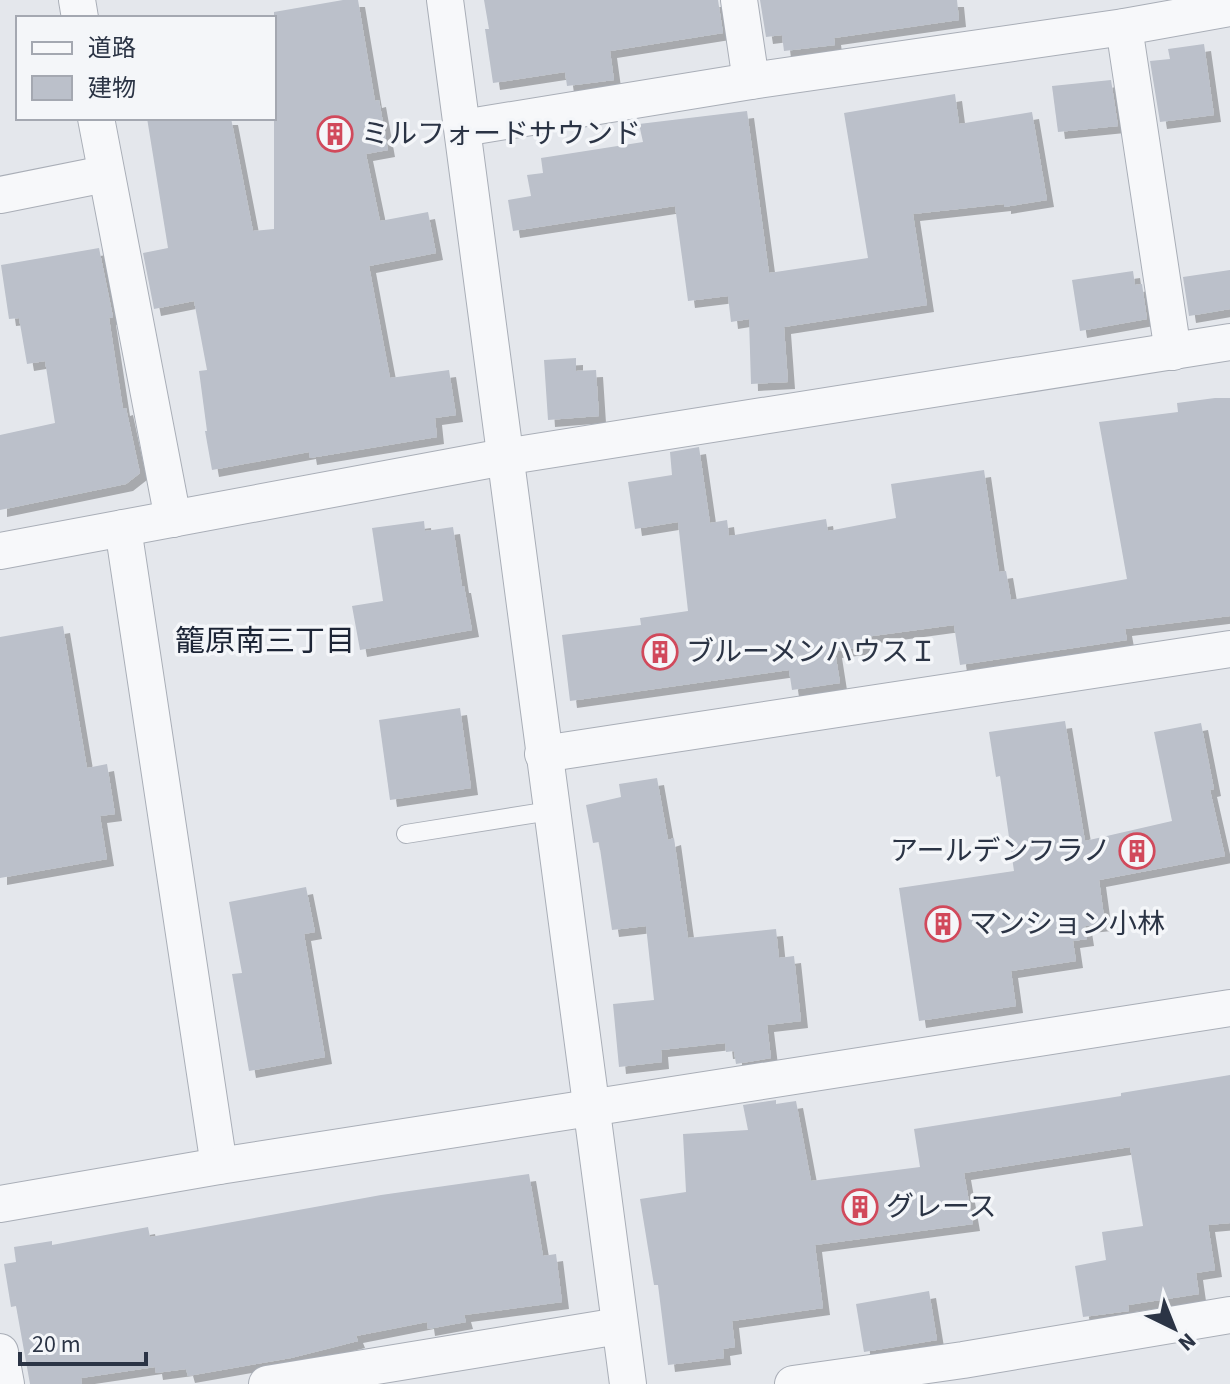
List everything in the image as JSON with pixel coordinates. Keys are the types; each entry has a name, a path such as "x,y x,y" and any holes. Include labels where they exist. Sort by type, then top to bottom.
{"street":[{"path":"445,0 628,1384"},
{"path":"739,0 751,81"},
{"path":"463,128 1230,8"},
{"path":"1124,27 1173,352"},
{"path":"96,120 173,519"},
{"path":"0,195 105,174"},
{"path":"0,551 504,457 1230,342"},
{"path":"123,528 219,1166"},
{"path":"543,754 1230,649"},
{"path":"0,1204 589,1107 1230,1008"},
{"path":"793,1384 965,1372 1230,1315"},
{"path":"267,1384 619,1326"},
{"path":"0,1352 6,1384"}],"lane":[{"path":"406,834 550,811"}],"building":[{"path":"358,0 375,101 379,100 388,150 366,154 380,221 428,212 436,253 369,266 390,378 449,370 456,415 435,418 437,437 310,458 309,452 212,470 199,371 207,370 194,301 154,309 143,253 168,248 147,120 231,120 253,231 274,229 274,12"},
{"path":"484,0 718,0 723,33 610,51 614,80 567,86 565,72 493,83"},
{"path":"760,0 957,0 959,20 834,38 835,45 784,51 782,35 766,37"},
{"path":"1204,44 1214,115 1160,122 1150,61 1170,59 1168,49"},
{"path":"1111,80 1118,126 1058,132 1052,86"},
{"path":"955,94 959,124 1032,112 1047,200 1004,207 1004,204 913,214 927,305 784,327 788,382 751,384 749,319 731,322 728,296 688,301 675,206 513,231 508,200 531,196 527,175 543,173 541,158 643,142 639,124 747,111 769,273 868,258 844,113"},
{"path":"99,248 113,317 109,318 123,409 126,408 140,473 126,484 0,510 0,435 55,423 45,361 27,364 19,318 9,319 1,265"},
{"path":"1230,270 1230,309 1189,316 1183,277"},
{"path":"1133,271 1135,285 1142,284 1147,319 1080,331 1072,280"},
{"path":"576,358 576,371 596,370 599,416 548,420 544,360"},
{"path":"1230,398 1230,616 1125,629 1127,640 960,665 954,625 865,637 866,647 835,651 840,683 792,690 789,670 570,701 562,635 641,625 640,618 688,611 678,522 635,529 628,482 672,475 670,452 699,447 710,523 727,520 729,536 826,519 828,531 896,518 891,484 984,470 999,572 1006,571 1011,600 1127,579 1099,422 1178,412 1177,403"},
{"path":"424,521 425,531 453,527 472,630 360,650 352,606 383,601 372,528"},
{"path":"63,626 87,768 107,764 115,814 100,816 107,859 0,878 0,637"},
{"path":"460,708 471,788 390,800 379,720"},
{"path":"1065,721 1085,841 1172,821 1154,732 1201,723 1214,789 1210,790 1225,856 1099,880 1105,924 1085,926 1087,939 1073,941 1076,961 1011,971 1016,1006 919,1021 899,888 1014,871 1000,776 996,777 989,732"},
{"path":"657,778 668,840 674,838 688,938 776,929 779,958 794,956 801,1021 767,1025 771,1058 736,1064 734,1051 726,1052 725,1043 661,1050 662,1062 619,1067 613,1004 654,1000 646,926 612,930 599,842 593,843 586,805 621,797 619,784"},
{"path":"306,887 315,932 304,934 325,1057 249,1071 232,974 242,973 229,902"},
{"path":"1230,1075 1230,1223 1208,1225 1215,1270 1196,1273 1199,1294 1128,1305 1129,1311 1083,1317 1075,1266 1106,1260 1102,1232 1143,1226 1130,1147 964,1173 973,1224 815,1245 823,1308 732,1321 735,1347 723,1349 724,1358 668,1365 658,1285 654,1285 640,1199 686,1192 683,1134 748,1130 743,1105 776,1100 776,1104 796,1101 811,1181 920,1167 914,1129"},
{"path":"529,1174 543,1256 556,1254 562,1302 464,1315 466,1322 428,1329 427,1322 356,1336 358,1341 291,1358 188,1376 186,1369 156,1373 155,1367 81,1378 82,1384 30,1384 16,1306 11,1307 4,1264 16,1262 14,1247 52,1241 52,1245 148,1227 150,1237 381,1195"},
{"path":"929,1291 937,1340 864,1352 856,1304"}],"place":[{"name":"ミルフォードサウンド","path":"335,134"},
{"name":"ブルーメンハウスＩ","path":"660,652"},
{"name":"アールデンフラノ","path":"1137,851"},
{"name":"マンション小林","path":"943,924"},
{"name":"グレース","path":"860,1207"}],"district":[{"name":"籠原南三丁目","path":"265,641"}]}
